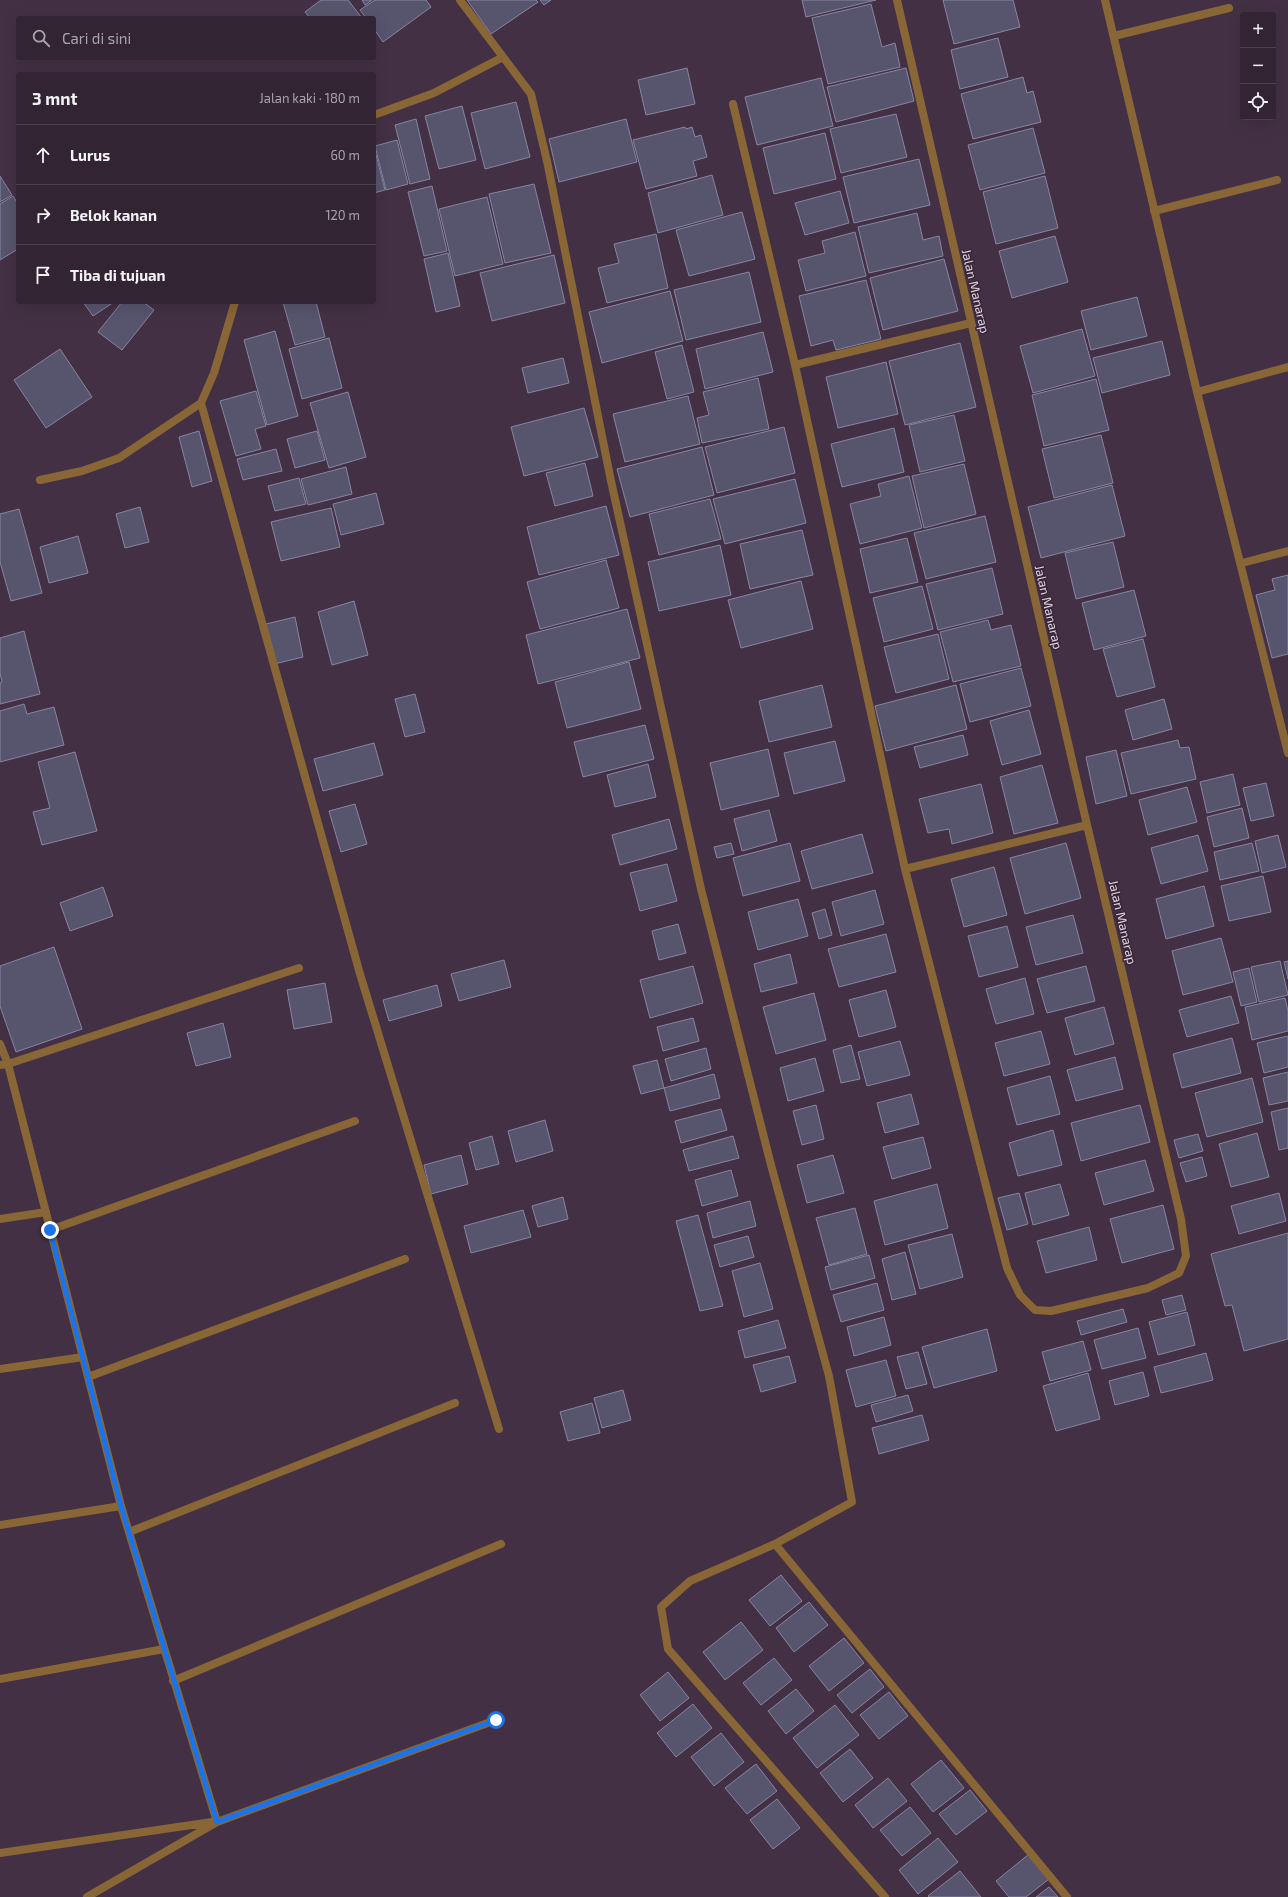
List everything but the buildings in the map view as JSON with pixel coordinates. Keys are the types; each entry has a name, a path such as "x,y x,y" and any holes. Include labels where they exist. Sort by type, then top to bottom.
{"street":[{"path":"460,0 531,94 547,161 611,481 701,889 771,1165 829,1376 852,1502 775,1544 690,1581 661,1607 668,1649 885,1897"},
{"name":"Jalan Manarap","path":"733,104 795,365 905,869 1007,1268 1020,1295 1035,1310 1051,1311 1154,1285 1179,1273 1186,1256 1181,1218 1087,825 896,0"},
{"path":"1105,0 1197,392 1286,737 1288,753"},
{"path":"1114,36 1229,8"},
{"path":"376,114 434,93 503,57"},
{"path":"1154,211 1276,180"},
{"path":"40,480 82,471 119,458 201,403 214,373 234,304"},
{"path":"795,365 971,323"},
{"path":"1197,392 1288,368"},
{"path":"201,403 360,974 499,1429"},
{"path":"1242,564 1288,551"},
{"path":"905,869 1087,825"},
{"path":"4,1065 299,968"},
{"path":"0,1044 4,1065 46,1212 121,1506 217,1822"},
{"path":"50,1230 355,1121"},
{"path":"0,1219 46,1212"},
{"path":"88,1377 405,1259"},
{"path":"0,1369 83,1357"},
{"path":"129,1532 454,1403"},
{"path":"0,1525 121,1506"},
{"path":"174,1681 501,1544"},
{"path":"775,1544 1067,1897"},
{"path":"0,1679 164,1649"},
{"path":"86,1897 217,1822 496,1720"},
{"path":"0,1853 217,1822"}],"route":[{"path":"50,1230 121,1506 217,1822 496,1720"}]}
